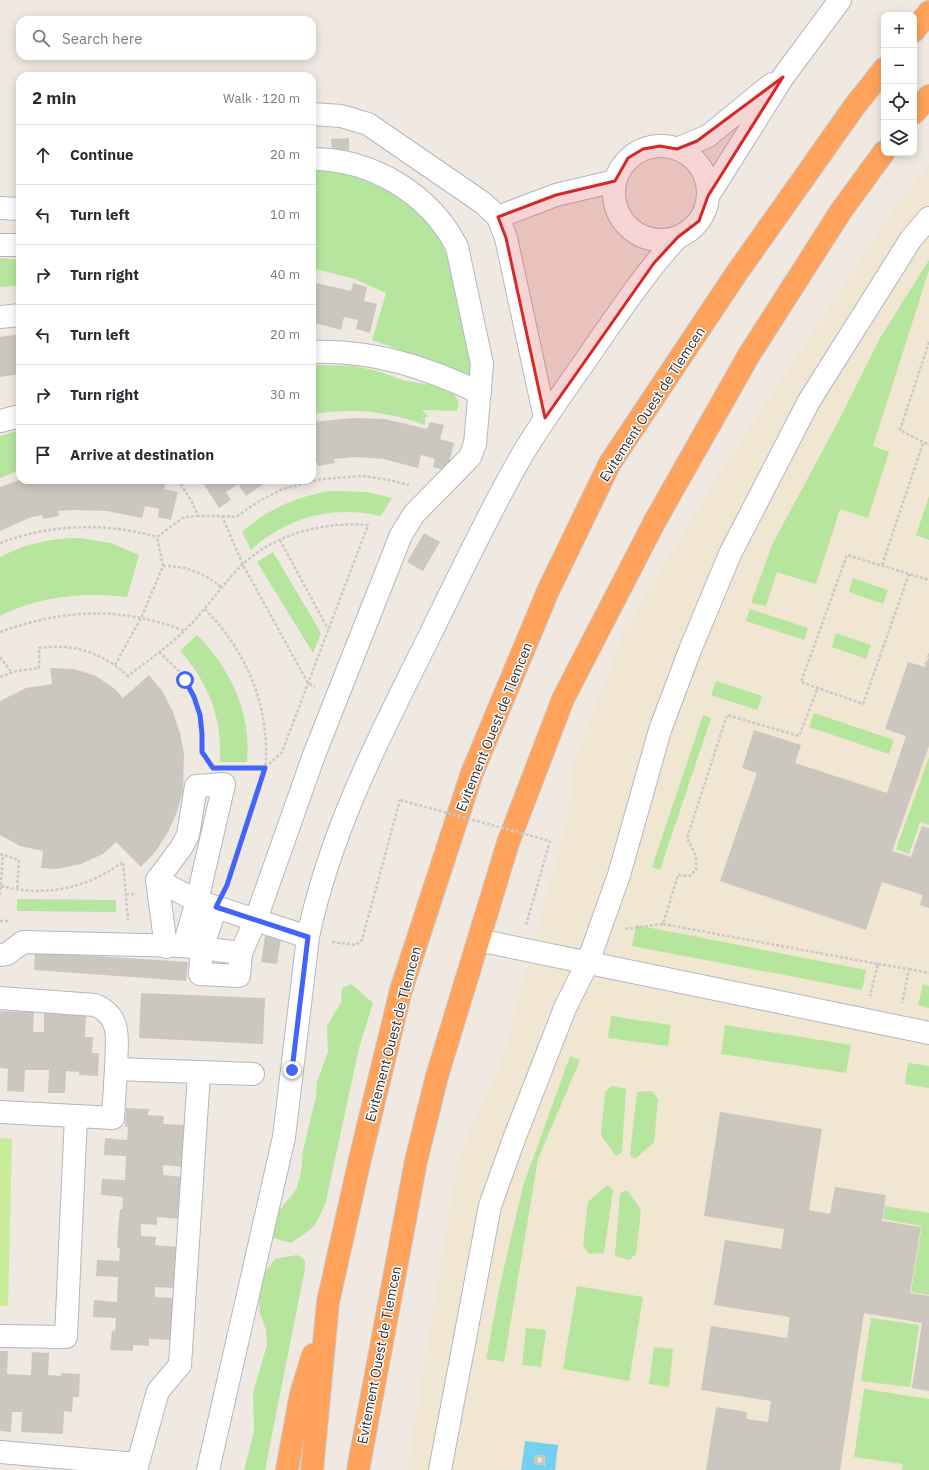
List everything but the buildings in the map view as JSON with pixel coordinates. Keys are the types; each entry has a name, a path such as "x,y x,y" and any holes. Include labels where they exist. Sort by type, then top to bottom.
{"highway":[{"path":"917,27 929,12"},
{"name":"Evitement Ouest de Tlemcen","path":"312,1470 328,1302 401,990 472,773 548,591 610,464 741,268 854,107 881,73"},
{"path":"917,110 929,96"},
{"name":"Evitement Ouest de Tlemcen","path":"358,1470 418,1154 440,1068 511,836 563,699 655,521 749,355 841,211 881,156"},
{"path":"286,1470 301,1394 328,1302"},
{"path":"373,1470 388,1306"}],"street":[{"path":"708,196 783,77 840,0"},
{"path":"677,148 708,136 761,92 783,77"},
{"path":"316,114 341,116 368,124 466,190 498,217 506,238 545,418"},
{"path":"660,146 677,148 692,158 702,171 706,179 708,196 706,205 699,221 686,233 678,237 661,240 644,237 636,233 623,222 618,215 614,198 615,180 622,165 628,158 643,149 660,146"},
{"path":"157,880 184,947 200,974 240,976 241,953 256,919 299,795 401,535 414,514 470,457 476,435 482,364 457,248 448,231 419,197 395,181 342,162 316,159"},
{"path":"498,217 556,195 615,180"},
{"path":"0,208 16,209"},
{"path":"440,1470 490,1206 514,1139 565,1008 588,962 600,929 619,875 660,730 690,650 730,554 809,401 911,239 929,218"},
{"path":"636,233 648,250 654,263"},
{"path":"208,1470 284,1137 308,937 313,912 334,843 381,733 497,500 545,418 654,263 678,237"},
{"path":"0,245 16,246"},
{"path":"0,317 16,315"},
{"path":"316,352 355,352 384,358 446,377 480,394"},
{"path":"0,421 16,417"},
{"path":"157,880 182,848 188,835 196,786 224,784 207,904 184,947"},
{"path":"157,880 207,904 308,937"},
{"path":"478,940 929,1033"},
{"path":"0,955 7,954 23,942 184,947"},
{"path":"0,998 95,1005 106,1009 117,1026 113,1118 0,1112"},
{"path":"116,1069 253,1074"},
{"path":"0,1452 136,1467 158,1391 180,1365 199,1073"},
{"path":"0,1336 66,1336 76,1116"}],"path":[{"path":"929,342 900,430 929,445"},
{"path":"882,565 923,443"},
{"path":"316,481 335,477 362,476 389,480 415,487 432,496"},
{"path":"181,484 192,502 198,516"},
{"path":"0,543 34,533 71,527 121,529 157,537 184,517 236,517 270,495 301,484"},
{"path":"222,516 243,564 308,683 336,699"},
{"path":"0,677 12,672 39,668 39,648 51,647 75,648 98,655 115,665 128,676 185,631 243,564 280,540 323,526 345,524 368,525 282,752 265,768 235,768"},
{"path":"115,665 140,618 163,566 157,537"},
{"path":"280,540 328,629"},
{"path":"909,574 863,704 801,682 847,555 929,580"},
{"path":"163,566 185,567 195,570 210,578 222,588"},
{"path":"205,609 237,648 253,682 263,718 266,743 265,768 227,885 207,904"},
{"path":"0,632 27,622 69,614 98,613 140,618 185,631"},
{"path":"159,652 180,672 194,697 202,724 202,752 209,763"},
{"path":"0,657 12,672"},
{"path":"663,924 678,875 690,876 696,870 696,856 687,838 727,715 799,736 818,687"},
{"path":"308,937 348,945 356,945 362,940 400,800 550,841 528,916"},
{"path":"0,895 1,854 19,860 17,890"},
{"path":"1,886 17,890 43,892 72,888 99,878 123,862 128,922 121,922"},
{"path":"0,921 15,921"},
{"path":"600,929 624,930 663,924 929,973"},
{"path":"864,1019 878,964"},
{"path":"897,1026 909,969"}],"highlighted area":[{"path":"783,77 708,196 699,221 678,237 654,263 545,418 506,238 498,217 556,195 615,181 628,158 643,149 660,146 677,149 697,141"}],"shaded area":[{"path":"929,164 929,1470 407,1470 459,1156 502,1060 568,817 573,766 624,631 716,479 898,203"}],"green space":[{"path":"316,170 346,174 379,187 411,204 421,212 432,226 449,262 461,302 474,359 471,375 372,340 386,293 355,279 316,269"},
{"path":"0,258 16,260 16,286 0,287"},
{"path":"929,260 929,270 873,446 889,452 868,518 840,509 816,584 777,572 766,606 751,603 773,543 839,420 880,338"},
{"path":"316,365 355,366 381,372 405,381 449,387 459,402 457,411 422,410 429,417 425,417 425,425 411,420 369,412 316,413"},
{"path":"16,431 16,472 0,478 0,436"},
{"path":"333,491 367,492 392,498 381,516 346,512 312,516 280,529 251,550 242,532 262,516 284,504 308,496"},
{"path":"929,496 929,540 916,535"},
{"path":"80,538 111,543 139,555 127,597 94,595 62,597 30,604 0,616 0,557 29,545 59,539"},
{"path":"273,552 321,633 313,653 257,562"},
{"path":"853,578 888,590 883,604 849,592"},
{"path":"750,609 808,628 804,640 746,621"},
{"path":"836,633 871,645 866,659 832,647"},
{"path":"197,635 219,662 229,677 236,693 246,727 248,744 247,762 220,762 219,731 212,702 198,675 180,651"},
{"path":"716,681 762,696 757,710 711,695"},
{"path":"814,713 894,740 889,754 809,727"},
{"path":"703,715 711,718 660,870 652,867"},
{"path":"929,757 929,825 920,822 909,854 896,849"},
{"path":"17,899 116,900 116,912 17,911"},
{"path":"636,925 866,970 862,990 632,946"},
{"path":"351,984 373,1003 359,1048 326,1201 317,1222 310,1230 291,1243 273,1238 269,1223 296,1190 301,1173 303,1150 316,1097 317,1082 328,1052 327,1026 341,1002 342,988"},
{"path":"923,984 929,986 929,1008 918,1005"},
{"path":"611,1016 671,1025 668,1046 608,1038"},
{"path":"725,1025 851,1045 846,1073 721,1054"},
{"path":"570,1056 580,1060 538,1159 504,1362 486,1359 500,1285 523,1186"},
{"path":"908,1063 929,1066 929,1088 905,1084"},
{"path":"612,1086 626,1089 622,1152 616,1156 601,1135 605,1092"},
{"path":"652,1091 658,1099 654,1142 635,1159 630,1155 637,1092"},
{"path":"0,1138 12,1139 8,1306 0,1306"},
{"path":"607,1185 613,1190 604,1253 589,1254 583,1245 588,1202"},
{"path":"627,1190 641,1210 636,1254 629,1260 615,1256 620,1193"},
{"path":"885,1206 929,1213 929,1295 911,1292 922,1226 883,1219"},
{"path":"297,1255 305,1260 305,1269 265,1470 244,1470 254,1431 253,1393 267,1345 266,1330 260,1313 258,1294 261,1277 275,1259"},
{"path":"577,1286 643,1297 629,1381 563,1369"},
{"path":"871,1318 919,1325 910,1387 861,1381"},
{"path":"526,1328 546,1330 541,1367 522,1365"},
{"path":"654,1347 673,1349 669,1387 649,1384"},
{"path":"864,1389 929,1399 929,1470 902,1470 903,1464 854,1457"}],"water":[{"path":"525,1441 558,1445 555,1470 521,1470","holes":["535,1455 545,1456 545,1465 534,1464"]}],"route":[{"path":"185,680 198,705 202,724 202,752 213,768 265,768 227,885 216,907 308,937 292,1070"}]}
